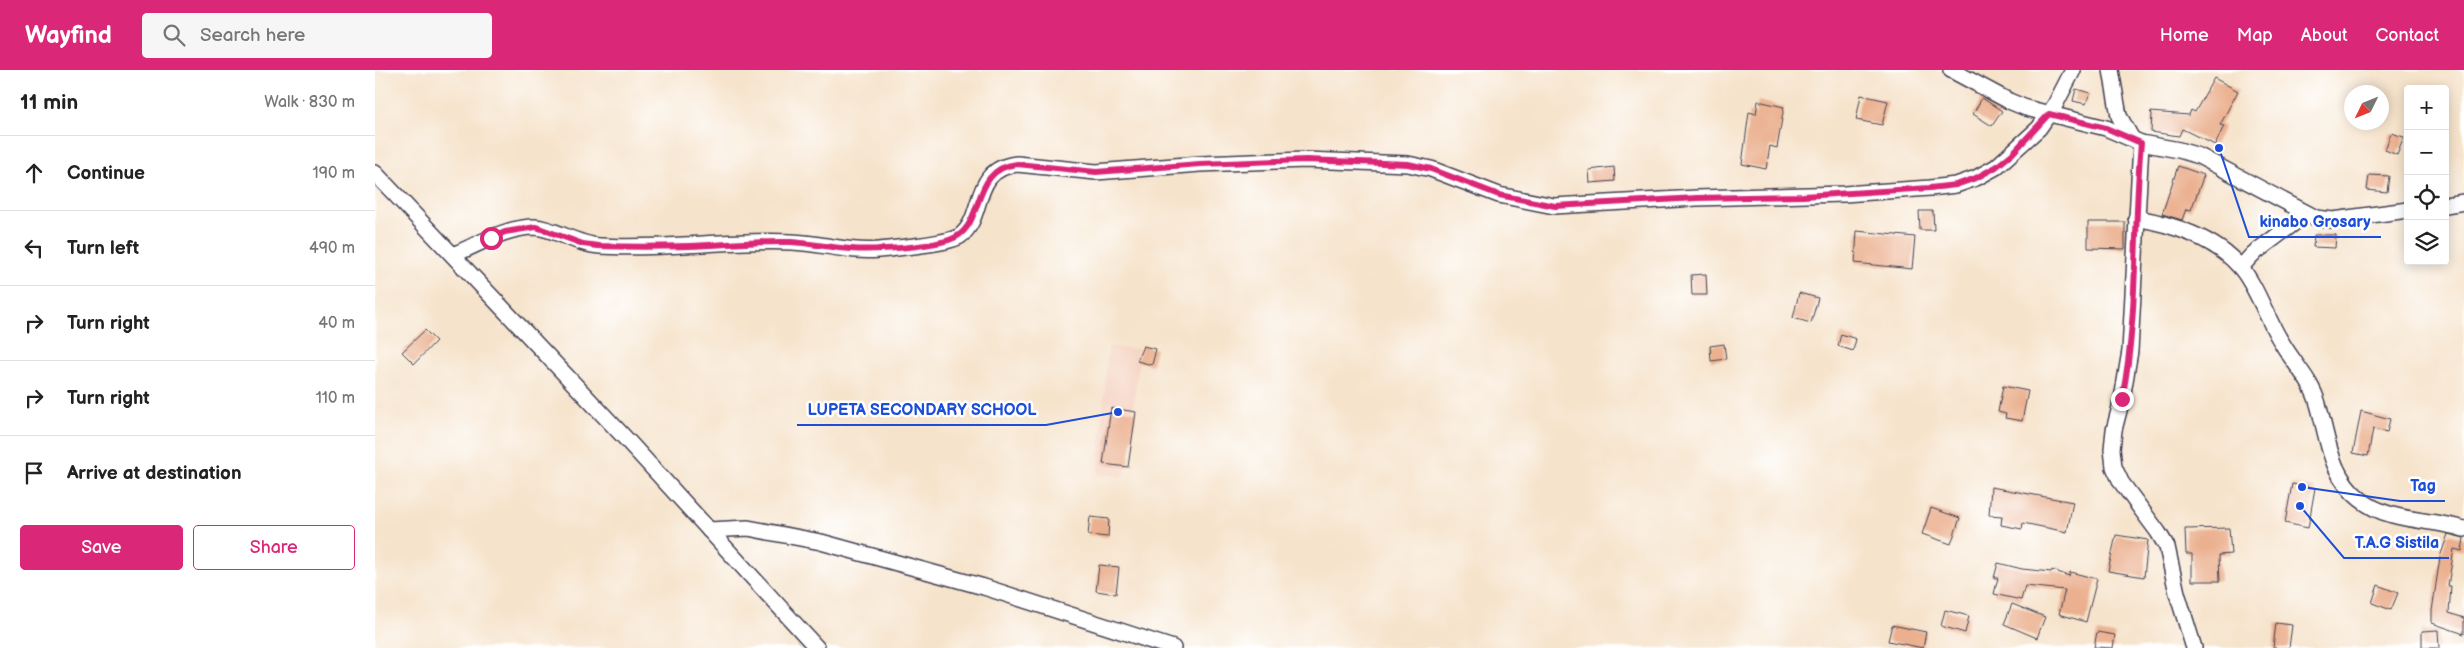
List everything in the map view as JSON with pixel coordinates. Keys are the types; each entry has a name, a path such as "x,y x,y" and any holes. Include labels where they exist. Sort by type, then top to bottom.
{"street":[{"path":"1951,70 2009,102 2026,108 2106,128 2137,141 2179,150 2207,160 2316,218 2333,220 2404,211"},
{"path":"453,255 505,232 536,227 583,244 598,246 689,246 793,242 850,249 877,250 947,241 959,236 967,229 983,188 990,178 1009,164 1096,172 1200,164 1306,160 1408,164 1431,169 1499,195 1555,206 1697,198 1819,195 1930,188 1956,185 1976,178 1996,167 2034,132 2049,114 2073,70"},
{"path":"2111,70 2119,116 2137,141 2136,218 2130,351 2122,399 2114,430 2112,450 2115,467 2121,482 2167,547 2177,593 2195,648"},
{"path":"375,173 817,648"},
{"path":"2449,204 2464,202"},
{"path":"2241,267 2253,254 2306,214"},
{"path":"2136,218 2158,222 2191,234 2213,246 2241,267 2271,326 2310,384 2318,403 2332,459 2349,489 2359,499 2380,511 2464,529"},
{"path":"709,530 748,528 821,542 984,587 1173,648"}],"shaded area":[{"path":"1108,347 1141,349 1124,476 1098,474"}],"building":[{"path":"2214,78 2238,91 2220,125 2224,126 2215,145 2182,129 2179,136 2151,132 2152,114 2150,112 2189,115 2191,110 2195,112"},
{"path":"2076,89 2090,93 2086,104 2073,101"},
{"path":"1861,95 1888,101 1882,125 1856,120"},
{"path":"1982,98 2002,111 1992,126 1973,114"},
{"path":"1758,101 1784,107 1777,148 1770,146 1766,169 1742,164 1749,112 1756,114"},
{"path":"2391,133 2404,137 2397,155 2385,150"},
{"path":"2178,166 2204,175 2191,210 2186,209 2182,220 2162,214"},
{"path":"1614,167 1615,181 1590,183 1589,170"},
{"path":"2369,175 2389,176 2387,192 2367,190"},
{"path":"1919,211 1933,211 1934,230 1920,230"},
{"path":"2088,222 2125,222 2125,249 2088,248"},
{"path":"1857,231 1915,237 1912,269 1855,263"},
{"path":"2314,235 2336,235 2335,248 2313,247"},
{"path":"1706,274 1707,295 1692,295 1691,275"},
{"path":"1799,293 1818,298 1811,323 1793,318"},
{"path":"425,330 436,341 414,364 402,352"},
{"path":"1841,334 1856,339 1853,351 1838,346"},
{"path":"1724,344 1726,359 1711,361 1710,346"},
{"path":"1143,346 1156,349 1152,365 1137,361"},
{"path":"2003,386 2028,391 2022,421 2005,418 2006,414 1998,412"},
{"path":"1111,408 1136,412 1128,467 1103,464"},
{"path":"2361,411 2390,419 2387,432 2373,429 2368,456 2353,453"},
{"path":"2292,484 2315,488 2308,528 2285,523"},
{"path":"1991,487 2073,502 2067,532 2023,523 2022,529 2001,525 2002,516 1989,515"},
{"path":"1931,508 1960,518 1951,544 1922,534"},
{"path":"1090,517 1109,519 1108,537 1088,535"},
{"path":"2229,528 2231,554 2219,555 2220,581 2192,581 2192,554 2186,554 2185,529"},
{"path":"2448,534 2464,538 2462,551 2454,549 2448,586 2451,586 2449,613 2464,618 2464,634 2432,623 2440,557"},
{"path":"2116,535 2148,540 2144,577 2108,571"},
{"path":"1998,563 2022,569 2051,572 2052,570 2069,576 2070,572 2097,579 2086,622 2059,614 2065,590 2025,586 2021,600 1994,594 1998,578 1994,578"},
{"path":"1099,565 1119,567 1116,594 1096,591"},
{"path":"2378,585 2398,593 2391,610 2372,603"},
{"path":"2012,604 2045,617 2037,638 2004,624"},
{"path":"1945,610 1969,616 1965,633 1941,626"},
{"path":"2276,623 2292,625 2289,648 2273,648"},
{"path":"1892,625 1926,632 1923,648 1888,641"},
{"path":"2438,630 2439,648 2422,648 2422,631"},
{"path":"2097,632 2115,635 2113,648 2094,647"}],"place":[{"name":"kinabo Grosary","path":"2219,148"},
{"name":"LUPETA SECONDARY SCHOOL","path":"1118,412"},
{"name":"Tag","path":"2302,487"},
{"name":"T.A.G Sistila","path":"2300,506"}],"route":[{"path":"491,238 505,232 536,227 583,244 626,247 793,242 850,249 877,250 947,241 959,236 967,229 983,188 998,170 1009,164 1031,164 1096,172 1116,172 1200,164 1306,160 1350,160 1408,164 1431,169 1499,195 1536,204 1555,206 1602,205 1697,198 1803,196 1930,188 1956,185 1976,178 1996,167 2039,128 2049,114 2106,128 2141,143 2132,329 2122,399"}]}
